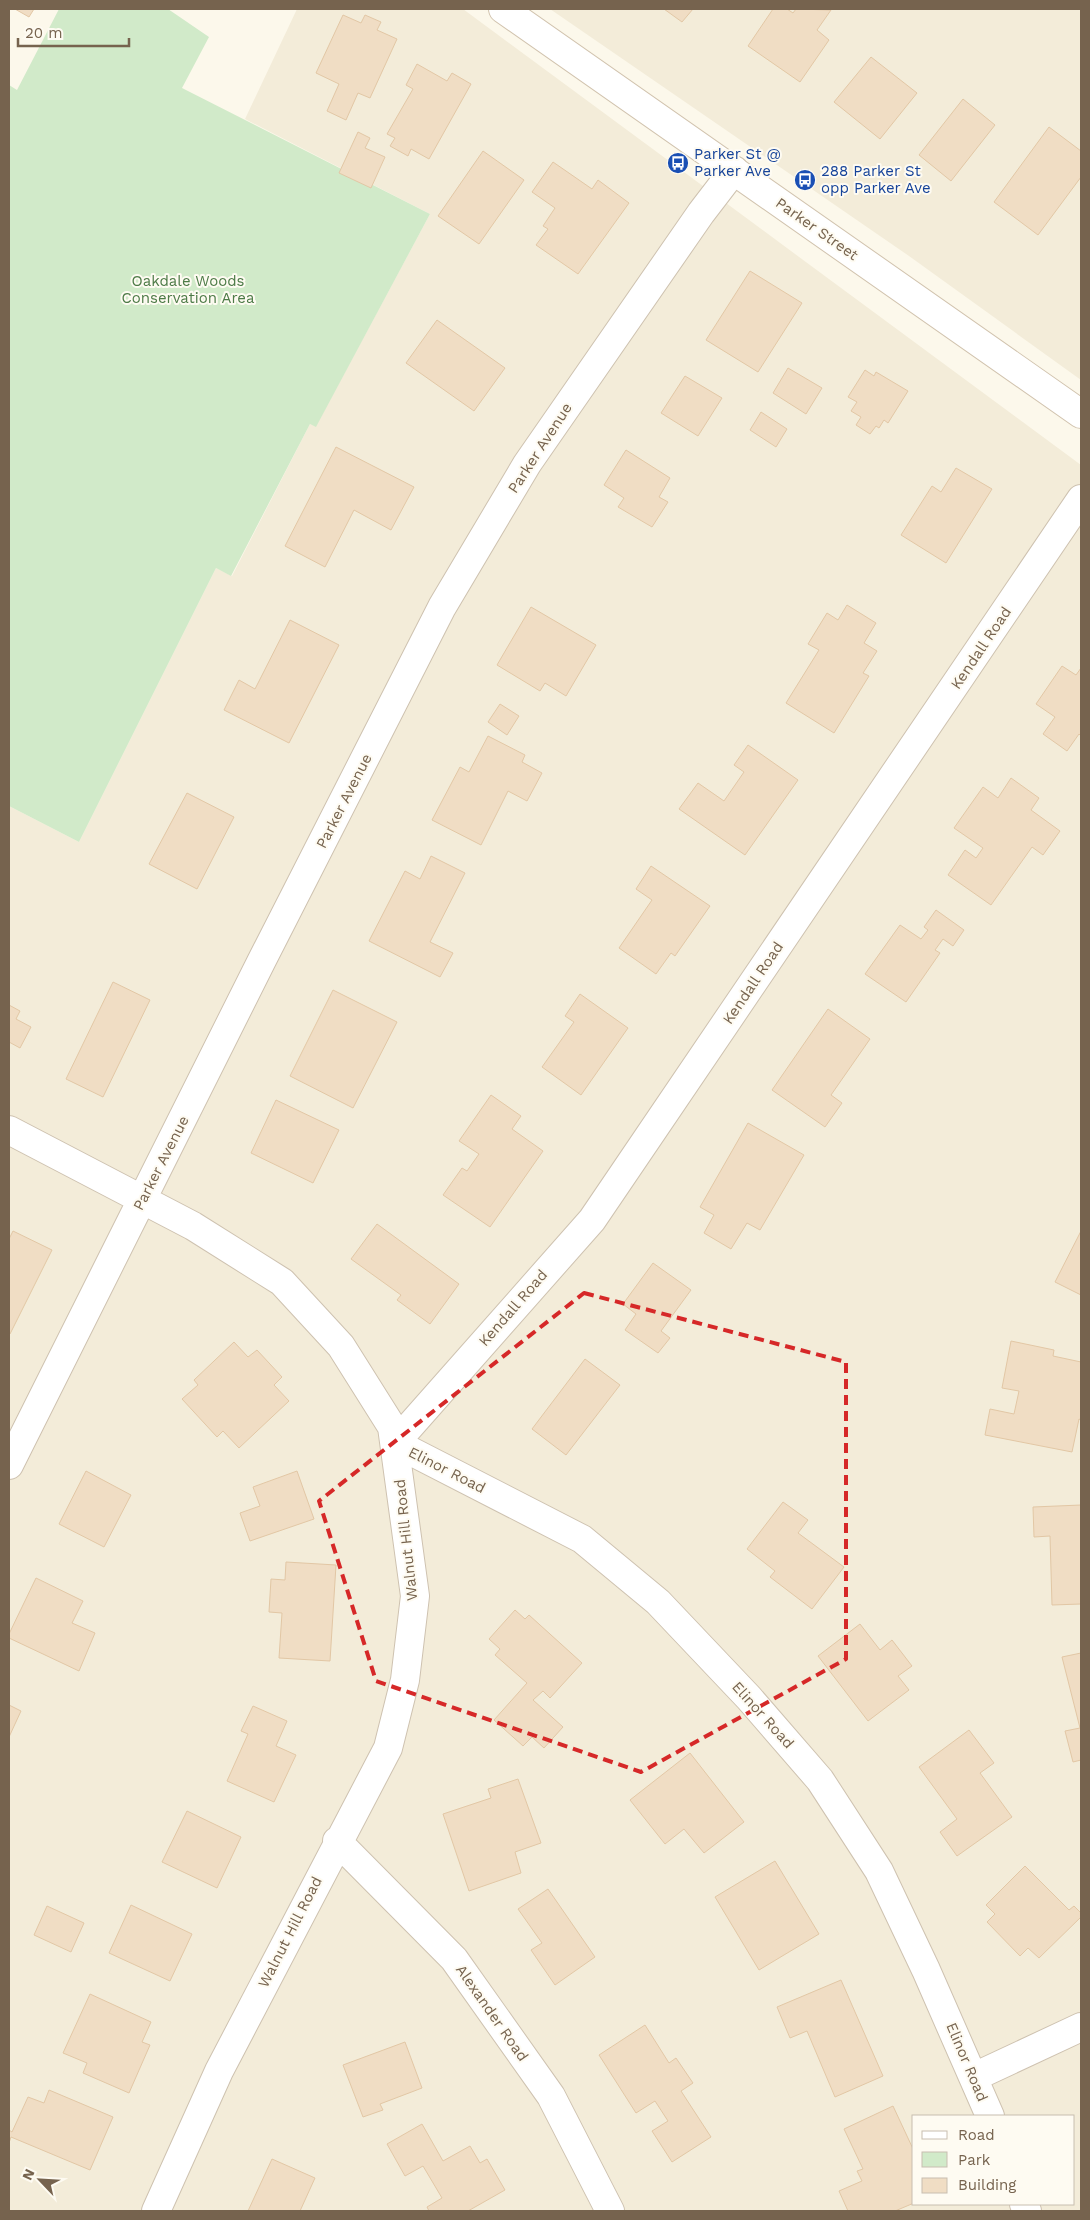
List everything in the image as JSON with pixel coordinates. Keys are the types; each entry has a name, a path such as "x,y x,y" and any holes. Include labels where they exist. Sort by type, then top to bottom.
{"street":[{"name":"Parker Street","path":"503,9 1081,414"},
{"name":"Parker Avenue","path":"9,1465 261,962 442,607 527,464 701,213 734,170"},
{"name":"Kendall Road","path":"394,1443 592,1220 1081,499"},
{"name":"Walnut Hill Road","path":"9,1130 193,1226 282,1282 342,1346 392,1427 415,1596 405,1680 388,1748 337,1841 219,2070 156,2211"},
{"name":"Elinor Road","path":"394,1443 582,1539 658,1602 749,1698 820,1780 879,1871 990,2115"},
{"name":"Alexander Road","path":"337,1841 454,1959 551,2096 610,2211"},
{"path":"974,2077 1081,2028"}],"highlighted area":[{"path":"584,1293 846,1362 846,1659 641,1772 376,1681 319,1501"}],"shaded area":[{"path":"297,9 463,9 1081,465 1081,2211 9,2211 9,806 79,842 216,568 232,576 310,424 316,426 430,214 245,119"},
{"path":"550,9 1081,9 1081,380 909,256"}],"green space":[{"name":"Oakdale Woods Conservation Area","path":"59,9 168,9 209,37 182,88 430,214 316,427 310,424 231,576 216,568 79,842 9,806 9,85 17,90"}],"building":[{"path":"15,9 34,9 29,17"},
{"path":"664,9 693,9 682,22"},
{"path":"773,9 787,9 793,13 796,9 831,10 817,30 829,40 800,82 748,46"},
{"path":"343,15 361,23 365,15 381,22 377,30 397,39 370,98 358,93 346,120 327,111 339,84 316,73"},
{"path":"871,57 917,93 880,139 834,102"},
{"path":"417,64 447,81 452,73 471,84 429,159 411,149 408,156 390,146 395,138 387,134 413,89 406,85"},
{"path":"963,99 995,125 951,181 919,155"},
{"path":"1049,127 1081,151 1081,177 1038,235 994,202"},
{"path":"358,132 370,138 365,148 385,157 371,188 339,173"},
{"path":"483,151 524,180 479,244 438,216"},
{"path":"553,162 592,189 598,180 629,203 578,274 536,245 548,229 543,226 555,208 532,192"},
{"path":"750,271 802,303 758,372 706,340"},
{"path":"437,320 505,368 474,411 406,363"},
{"path":"788,368 822,388 806,414 773,393"},
{"path":"865,370 874,376 876,372 908,391 888,423 884,420 879,428 876,426 870,434 856,425 861,417 851,411 857,402 848,397"},
{"path":"685,376 722,398 698,436 661,413"},
{"path":"761,412 787,429 776,447 750,430"},
{"path":"336,447 414,487 391,530 354,510 325,567 285,546"},
{"path":"626,450 670,478 659,497 668,502 652,527 618,507 624,498 604,485"},
{"path":"956,468 992,489 946,563 901,535 932,486 941,492"},
{"path":"847,605 876,623 864,643 877,651 863,673 869,676 834,733 786,703 819,650 808,644 827,613 838,620"},
{"path":"531,607 596,645 566,696 545,683 540,691 497,665"},
{"path":"290,620 339,645 289,743 224,710 239,680 255,689"},
{"path":"1062,666 1076,675 1081,668 1081,736 1079,734 1067,751 1043,734 1055,717 1036,704"},
{"path":"500,704 519,716 507,735 488,722"},
{"path":"488,736 525,755 522,762 542,773 527,801 508,791 481,845 432,820 460,767 469,772"},
{"path":"748,745 798,780 745,855 679,809 698,783 724,801 744,772 734,765"},
{"path":"1011,778 1039,798 1031,810 1060,831 1043,855 1032,847 991,905 948,875 965,850 976,858 983,848 954,828 983,787 998,798"},
{"path":"187,793 234,817 197,889 149,864"},
{"path":"431,856 465,873 430,942 453,953 440,977 369,941 405,871 420,879"},
{"path":"651,866 710,906 675,956 671,953 656,974 619,948 652,900 636,889"},
{"path":"936,910 964,930 953,946 943,939 935,950 940,953 906,1002 865,974 900,925 921,939 928,930 924,927"},
{"path":"113,982 150,1000 103,1097 66,1079"},
{"path":"333,990 397,1022 353,1108 290,1076"},
{"path":"580,994 628,1028 581,1095 542,1067 574,1022 565,1016"},
{"path":"9,1005 20,1011 16,1019 31,1027 20,1048 9,1042"},
{"path":"828,1009 870,1039 831,1095 842,1103 825,1127 772,1090"},
{"path":"491,1095 521,1116 512,1129 543,1151 490,1227 443,1195 462,1168 467,1171 479,1154 459,1141"},
{"path":"276,1100 339,1130 313,1183 251,1153"},
{"path":"748,1123 804,1155 760,1230 747,1223 731,1249 704,1233 714,1215 700,1207"},
{"path":"377,1224 459,1284 430,1324 397,1300 401,1295 351,1259"},
{"path":"13,1231 52,1250 10,1334 9,1239"},
{"path":"1081,1231 1081,1295 1055,1282"},
{"path":"653,1263 691,1290 661,1331 670,1338 658,1353 625,1330 636,1314 623,1304"},
{"path":"1011,1341 1054,1350 1053,1356 1081,1362 1081,1420 1079,1419 1072,1452 985,1435 990,1409 1014,1414 1019,1391 1002,1388"},
{"path":"234,1342 248,1357 257,1350 282,1377 274,1385 289,1401 239,1448 223,1431 217,1437 182,1399 198,1385 194,1380"},
{"path":"585,1359 620,1385 566,1455 532,1429"},
{"path":"86,1471 131,1495 104,1547 59,1524"},
{"path":"297,1471 314,1519 250,1541 240,1513 260,1506 253,1487"},
{"path":"783,1502 808,1520 798,1533 844,1567 812,1609 770,1577 775,1571 747,1549"},
{"path":"1081,1505 1081,1604 1052,1605 1050,1536 1034,1537 1033,1507"},
{"path":"286,1562 336,1565 330,1661 279,1658 282,1613 269,1612 271,1579 285,1580"},
{"path":"36,1578 83,1601 72,1623 95,1633 79,1671 9,1638 9,1634"},
{"path":"515,1610 525,1619 529,1615 582,1663 550,1698 543,1691 533,1700 563,1727 544,1748 532,1737 523,1746 494,1720 527,1683 495,1655 500,1649 489,1639"},
{"path":"860,1624 880,1650 892,1640 912,1666 898,1676 909,1690 868,1721 818,1656"},
{"path":"1081,1653 1081,1760 1073,1762 1065,1731 1080,1728 1062,1657"},
{"path":"9,1705 21,1711 9,1737"},
{"path":"253,1706 287,1721 276,1746 296,1755 274,1802 227,1781 248,1734 241,1731"},
{"path":"969,1730 994,1763 980,1773 1012,1817 957,1856 940,1832 957,1819 919,1767"},
{"path":"690,1753 744,1822 704,1853 684,1829 665,1844 630,1800"},
{"path":"518,1779 541,1843 515,1852 521,1873 469,1891 443,1814 491,1798 488,1789"},
{"path":"187,1811 241,1837 217,1888 162,1862"},
{"path":"775,1861 819,1934 759,1970 715,1897"},
{"path":"1025,1866 1069,1910 1074,1906 1081,1913 1081,1917 1039,1958 1028,1948 1020,1956 987,1922 995,1914 986,1905"},
{"path":"548,1889 595,1957 555,1985 531,1950 542,1943 518,1909"},
{"path":"131,1905 192,1934 170,1981 109,1953"},
{"path":"47,1906 84,1923 71,1952 34,1935"},
{"path":"841,1980 883,2076 835,2097 807,2031 790,2038 777,2007"},
{"path":"90,1994 151,2022 142,2042 150,2045 129,2093 83,2073 87,2063 63,2053"},
{"path":"645,2025 669,2063 676,2058 693,2083 681,2091 711,2137 672,2162 652,2131 668,2121 655,2101 636,2113 599,2055"},
{"path":"405,2042 422,2088 380,2104 383,2110 363,2117 343,2065"},
{"path":"49,2090 113,2117 90,2170 11,2137 9,2143 9,2130 12,2132 28,2097 44,2103"},
{"path":"893,2106 912,2147 912,2204 895,2211 848,2211 839,2191 862,2181 857,2171 863,2169 844,2129"},
{"path":"422,2124 443,2161 470,2146 480,2163 487,2159 505,2190 468,2211 429,2211 427,2207 442,2198 423,2166 405,2176 387,2144"},
{"path":"272,2159 315,2178 300,2211 248,2211"}],"place":[{"name":"Parker St @ Parker Ave","path":"678,163"},
{"name":"288 Parker St opp Parker Ave","path":"805,180"}]}
